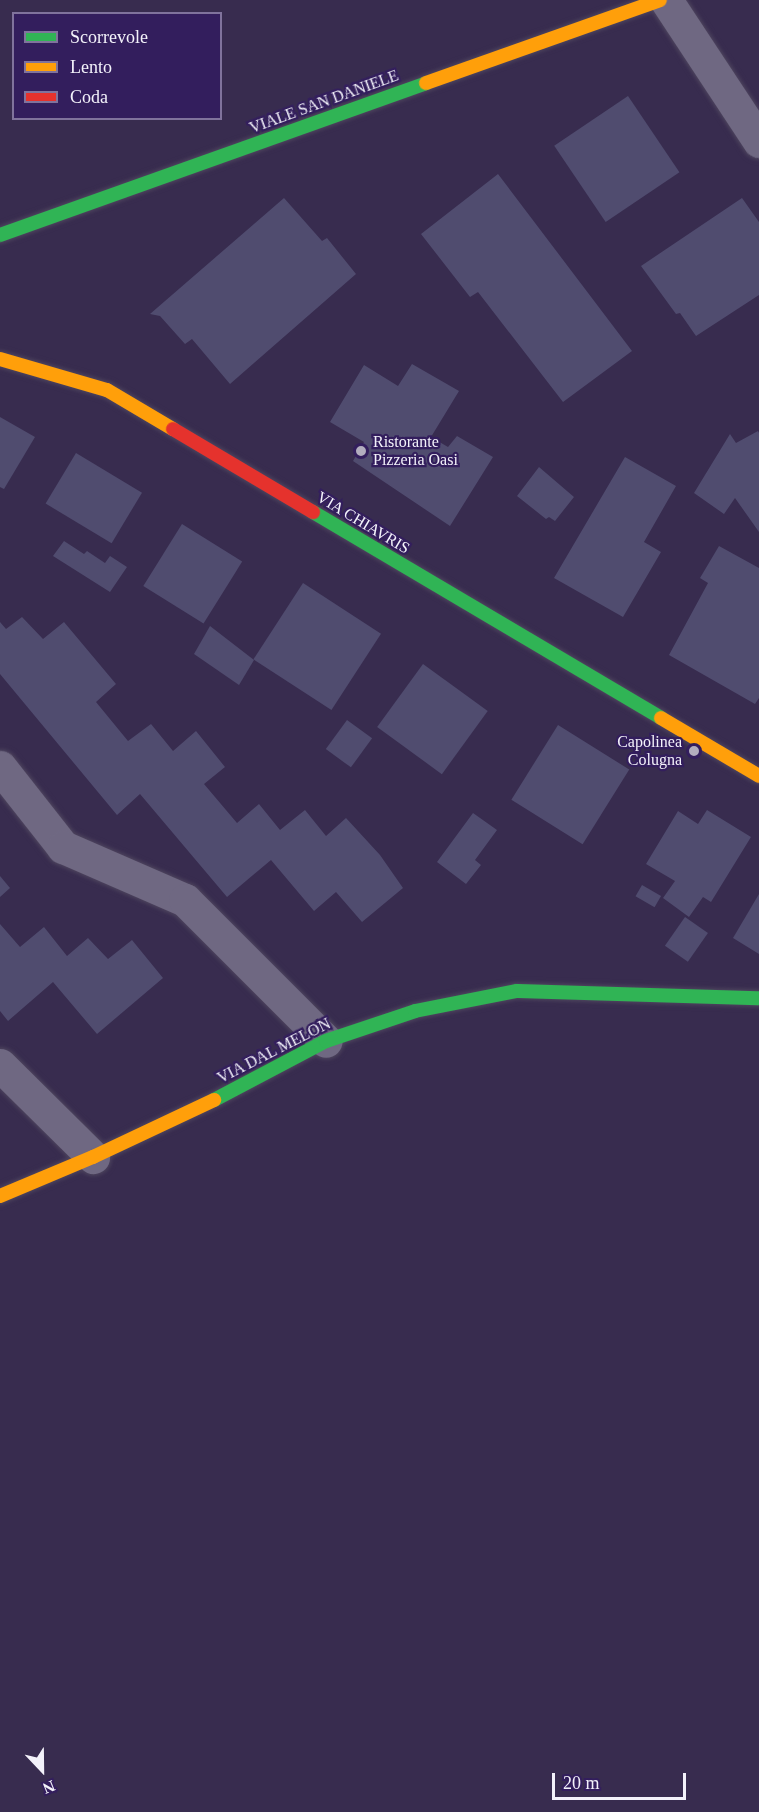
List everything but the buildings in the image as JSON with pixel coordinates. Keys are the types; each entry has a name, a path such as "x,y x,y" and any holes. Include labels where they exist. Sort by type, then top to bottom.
{"street":[{"name":"VIALE SAN DANIELE","path":"0,235 660,0"},
{"path":"666,0 759,141"},
{"name":"VIA CHIAVRIS","path":"0,358 107,390 759,776"},
{"path":"0,767 63,847 185,900 326,1041"},
{"name":"VIA DAL MELON","path":"0,1196 93,1157 226,1094 326,1041 415,1011 517,991 759,998"},
{"path":"0,1065 93,1157"}],"traffic: fast":[{"path":"0,235 426,83"},
{"path":"313,512 661,718"},
{"path":"214,1100 326,1041 415,1011 517,991 759,998"}],"traffic: slow":[{"path":"426,83 660,0"},
{"path":"0,359 107,390 173,429"},
{"path":"661,718 759,776"},
{"path":"0,1196 93,1157 214,1100"}],"traffic: jam":[{"path":"173,429 313,512"}],"place":[{"name":"Ristorante Pizzeria Oasi","path":"361,451"},
{"name":"Capolinea Colugna","path":"694,751"}]}
